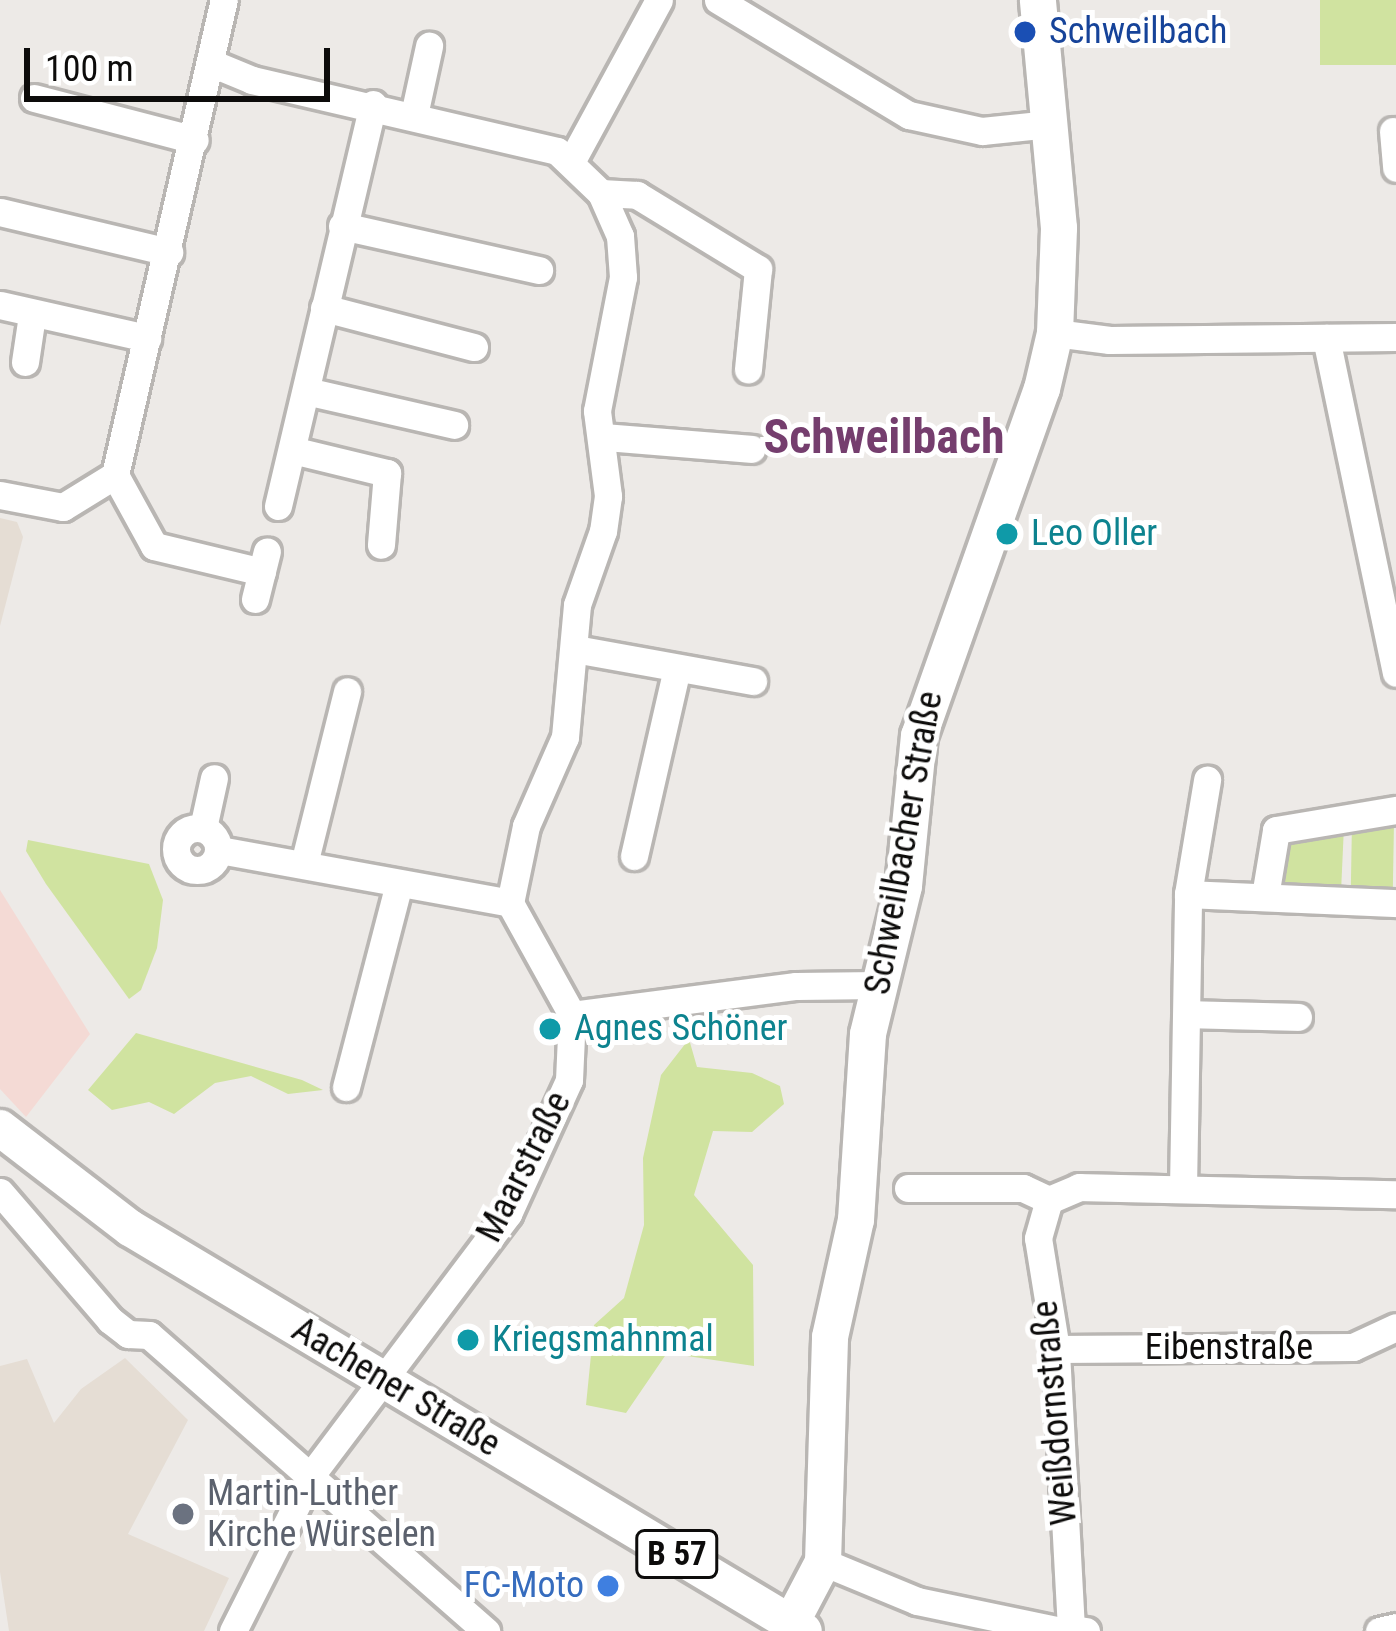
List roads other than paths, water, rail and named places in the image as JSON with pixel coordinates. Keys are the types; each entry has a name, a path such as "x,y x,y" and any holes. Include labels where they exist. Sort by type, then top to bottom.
{"main road":[{"name":"Schweilbacher Straße","path":"792,1628 823,1562 830,1337 856,1220 862,1092 879,985 904,886 930,686 996,524 1054,332 1060,280 1038,0"},
{"name":"Aachener Straße","path":"1,1131 130,1228 792,1628"}],"street":[{"path":"224,0 115,475 154,545 262,574"},
{"path":"571,162 659,0"},
{"path":"718,0 909,116 982,130 1050,124"},
{"path":"414,115 429,46"},
{"path":"211,63 252,80 530,139 571,162 601,193 624,256 600,370 608,496 577,605 565,737 526,826 510,903 572,1015 796,986 879,985"},
{"path":"34,98 195,140"},
{"path":"278,506 373,104"},
{"path":"1393,131 1396,168"},
{"path":"601,193 637,195 758,269 748,370"},
{"path":"0,212 169,252"},
{"path":"342,226 539,270"},
{"path":"0,305 147,338"},
{"path":"324,308 474,347"},
{"path":"25,362 32,315"},
{"path":"1054,332 1110,340 1396,337"},
{"path":"1326,338 1396,673"},
{"path":"306,391 454,425"},
{"path":"604,436 752,450"},
{"path":"292,450 387,473 381,545"},
{"path":"0,495 63,507 115,475"},
{"path":"575,649 676,672 753,681"},
{"path":"634,856 676,672"},
{"path":"304,864 346,691"},
{"path":"214,778 211,839 398,886 510,903"},
{"path":"1183,1188 1188,894 1207,780"},
{"path":"1265,896 1276,830 1396,810"},
{"path":"346,1087 398,886"},
{"path":"1188,894 1396,903"},
{"path":"1186,1014 1298,1016"},
{"name":"Maarstraße","path":"233,1631 312,1474 522,1188 569,1079 572,1015"},
{"path":"908,1188 1024,1188 1049,1200 1079,1187 1396,1195"},
{"path":"0,1192 110,1320 128,1334 149,1334 486,1631"},
{"name":"Weißdornstraße","path":"1049,1200 1038,1238 1056,1349 1073,1630"},
{"name":"Eibenstraße","path":"1056,1349 1353,1347 1396,1327"},
{"path":"823,1562 917,1601 1073,1630"},
{"path":"1379,1631 1396,1627"}],"place":[{"name":"Schweilbach","path":"1025,32"},
{"name":"Leo Oller","path":"1007,534"},
{"name":"Agnes Schöner","path":"550,1029"},
{"name":"Kriegsmahnmal","path":"468,1340"},
{"name":"Martin-Luther Kirche Würselen","path":"183,1514"},
{"name":"FC-Moto","path":"608,1586"}],"district":[{"name":"Schweilbach","path":"884,437"}]}
